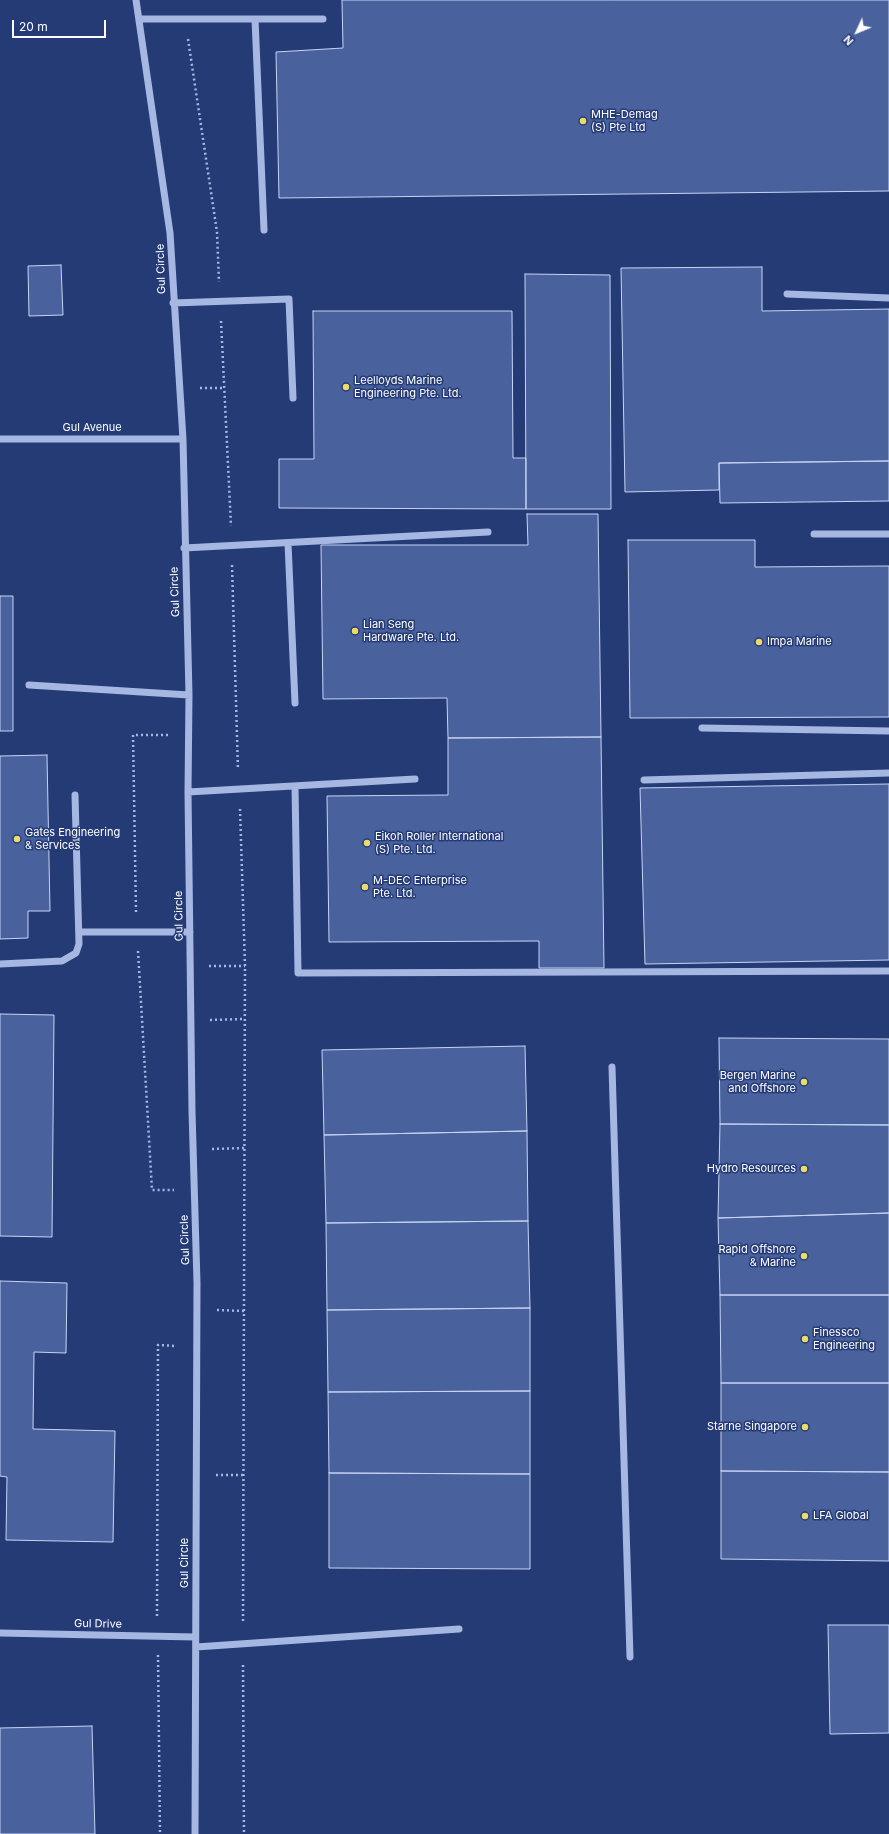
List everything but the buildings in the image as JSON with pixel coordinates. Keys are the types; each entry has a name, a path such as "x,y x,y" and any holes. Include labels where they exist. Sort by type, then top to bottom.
{"street":[{"name":"Gul Circle","path":"136,0 170,233 173,303 183,439 184,548 189,695 188,792 197,1347 195,1834"},
{"path":"255,19 264,230"},
{"path":"139,20 323,19"},
{"path":"786,294 889,298"},
{"path":"173,303 289,299 293,398"},
{"name":"Gul Avenue","path":"0,440 183,439"},
{"path":"184,548 488,532"},
{"path":"814,534 889,534"},
{"path":"288,542 295,703"},
{"path":"29,686 189,695"},
{"path":"702,728 889,731"},
{"path":"644,780 889,773"},
{"path":"188,792 415,779"},
{"path":"295,786 298,973 889,971"},
{"path":"0,964 62,961 70,958 76,953 79,944 79,932 75,795"},
{"path":"79,932 190,932"},
{"path":"612,1066 630,1657"},
{"path":"196,1647 459,1629"},
{"name":"Gul Drive","path":"0,1633 195,1637"}],"path":[{"path":"185,19 217,232 232,545 245,966 243,1644 244,1834"},
{"path":"189,735 133,735 137,932 152,1190 194,1190"},
{"path":"191,966 245,966"},
{"path":"191,1020 244,1019"},
{"path":"193,1150 244,1148"},
{"path":"196,1309 244,1311"},
{"path":"160,1834 157,1636 158,1345 197,1347"},
{"path":"196,1475 244,1475"}],"place":[{"name":"MHE-Demag (S) Pte Ltd","path":"583,121"},
{"name":"Leelloyds Marine Engineering Pte. Ltd.","path":"346,387"},
{"name":"Lian Seng Hardware Pte. Ltd.","path":"355,631"},
{"name":"Impa Marine","path":"759,642"},
{"name":"Gates Engineering & Services","path":"17,839"},
{"name":"Eikoh Roller International (S) Pte. Ltd.","path":"367,843"},
{"name":"M-DEC Enterprise Pte. Ltd.","path":"365,887"},
{"name":"Bergen Marine and Offshore","path":"804,1082"},
{"name":"Hydro Resources","path":"804,1169"},
{"name":"Rapid Offshore & Marine","path":"804,1256"},
{"name":"Finessco Engineering","path":"805,1339"},
{"name":"Starne Singapore","path":"805,1427"},
{"name":"LFA Global","path":"805,1516"}]}
